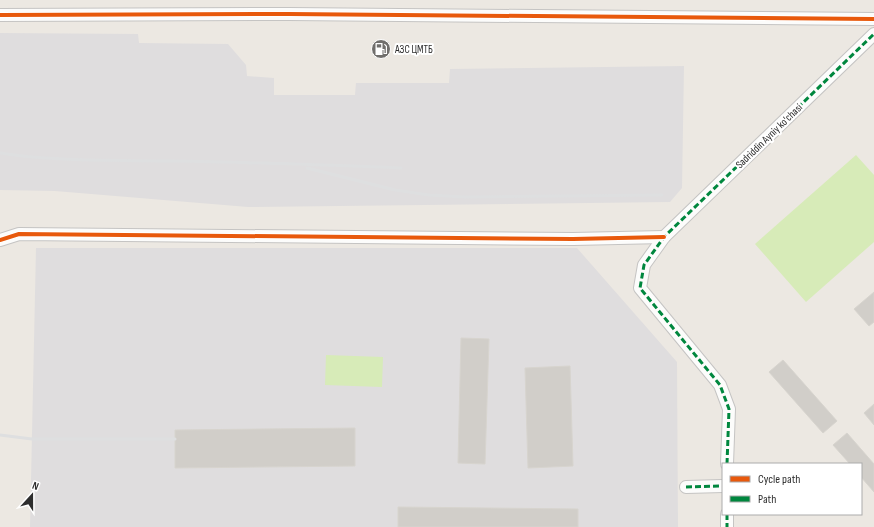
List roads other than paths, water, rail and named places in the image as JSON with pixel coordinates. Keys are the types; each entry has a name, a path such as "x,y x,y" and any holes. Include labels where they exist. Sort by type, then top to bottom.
{"street":[{"path":"0,15 289,14 874,19"},
{"name":"Sadriddin Ayniy ko'chasi","path":"727,463 729,409 720,385 640,288 644,265 664,237 874,34"},
{"path":"0,240 19,234 573,239 664,237"},
{"path":"686,486 722,486"},
{"path":"727,515 727,527"}],"railway":[{"path":"0,153 64,159 230,162 401,168"},
{"path":"307,168 395,190 429,195 465,197 662,195"},
{"path":"0,435 32,439 175,439"}],"place":[{"name":"АЗС ЦМТБ","path":"381,49"}]}
